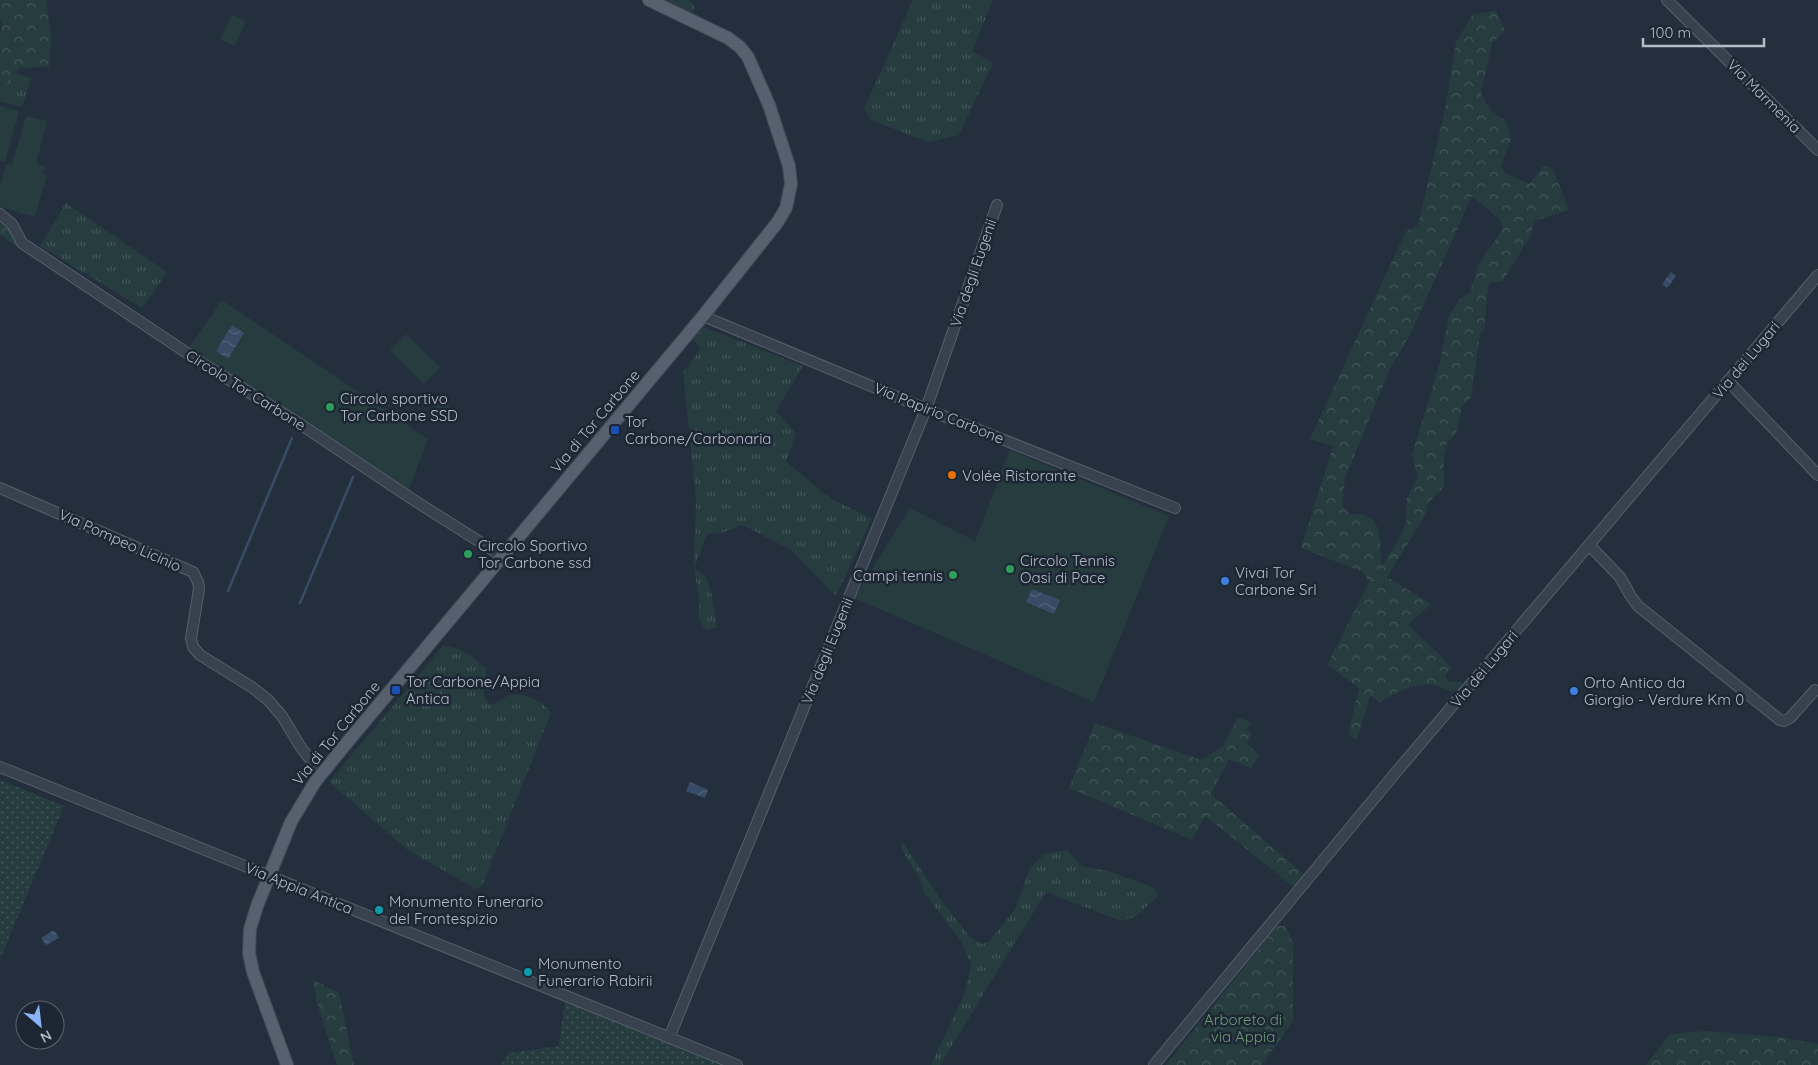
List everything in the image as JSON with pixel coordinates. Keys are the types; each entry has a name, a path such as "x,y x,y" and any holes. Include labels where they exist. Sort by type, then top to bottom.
{"main road":[{"name":"Via di Tor Carbone","path":"287,1065 253,972 249,953 250,929 291,822 305,796 321,774 703,316 783,214 790,195 792,184 784,148 763,89 746,54 736,44 722,35 650,0"}],"street":[{"name":"Via Marmenia","path":"1667,0 1818,150"},
{"name":"Via degli Eugenii","path":"669,1038 926,409 997,205"},
{"name":"Circolo Tor Carbone","path":"0,214 12,224 22,243 205,365 297,422 502,556"},
{"name":"Via dei Lugari","path":"1154,1065 1392,776 1818,275"},
{"name":"Via Papirio Carbone","path":"703,316 926,409 1175,508"},
{"path":"1728,381 1818,475"},
{"name":"Via Pompeo Licinio","path":"0,488 193,572 197,577 199,589 191,638 193,647 200,655 253,688 268,700 282,716 300,746 321,774"},
{"path":"1589,545 1620,577 1638,606 1780,720 1788,720 1815,690"},
{"name":"Via Appia Antica","path":"0,767 737,1065"}],"green space":[{"path":"0,0 46,0 51,34 49,67 20,68 0,89 0,37 2,22 0,19"},
{"path":"661,0 689,0 695,6 691,15"},
{"path":"913,0 993,0 972,51 993,63 959,135 928,142 871,120 864,109"},
{"path":"1496,11 1505,31 1492,43 1481,93 1490,110 1506,121 1511,139 1501,166 1506,173 1529,184 1543,166 1549,166 1555,174 1569,210 1533,221 1532,234 1502,282 1492,282 1488,286 1484,330 1480,335 1471,397 1462,407 1456,433 1447,443 1444,456 1444,485 1428,503 1426,514 1387,577 1431,604 1408,625 1451,668 1445,675 1449,682 1461,682 1462,688 1451,692 1432,685 1414,686 1379,702 1370,696 1357,740 1348,735 1359,688 1327,665 1369,582 1363,572 1301,548 1333,446 1310,439 1406,231 1418,225 1445,109 1456,42 1473,14","holes":["1472,196 1499,219 1503,229 1478,265 1470,292 1459,300 1449,316 1440,362 1412,455 1418,477 1407,498 1406,522 1402,534 1382,566 1380,538 1376,524 1366,516 1349,514 1342,505 1345,478 1390,369 1411,333"]},
{"path":"232,15 246,22 234,46 220,39"},
{"path":"8,70 31,78 22,107 0,101 0,88"},
{"path":"0,106 19,111 5,162 0,161"},
{"path":"26,116 47,121 36,164 46,167 43,174 47,175 35,217 0,207 0,187 6,164 12,165"},
{"path":"66,203 167,272 142,308 40,246"},
{"path":"0,213 22,240 16,246 0,235"},
{"name":"Circolo sportivo Tor Carbone SSD","path":"222,300 428,439 408,492 188,349"},
{"path":"704,327 803,366 776,411 796,433 786,462 833,500 872,518 836,596 791,550 743,525 724,532 707,534 694,569 696,499 683,372 701,349 693,339"},
{"path":"406,334 440,367 424,384 390,350"},
{"path":"441,398 457,414 449,423 432,406"},
{"name":"Circolo Tennis Oasi di Pace","path":"1010,450 1169,516 1094,702 854,598 910,508 975,541"},
{"path":"694,569 706,577 711,592 717,627 706,630 699,620 699,598"},
{"path":"443,646 461,650 487,669 484,694 488,702 493,705 503,698 515,694 527,696 544,705 551,713 482,886 476,889 409,851 329,782"},
{"path":"1238,717 1251,722 1246,730 1252,734 1247,744 1259,755 1251,768 1229,759 1211,794 1306,876 1295,888 1205,816 1192,840 1069,788 1095,723 1201,760 1223,746"},
{"path":"0,780 64,806 0,959"},
{"path":"902,841 945,906 971,938 982,944 989,942 1016,908 1029,869 1046,853 1067,850 1082,866 1107,871 1153,887 1158,896 1135,917 1121,921 1046,892 940,1065 931,1065 964,995 971,965 961,941 925,894 919,878 902,850"},
{"name":"Arboreto di via Appia","path":"1277,926 1285,926 1293,942 1293,1021 1262,1065 1166,1065"},
{"path":"313,980 339,993 354,1065 337,1065 317,1003"},
{"path":"565,1001 720,1065 501,1065 509,1053 559,1046"},
{"path":"1707,1031 1778,1037 1818,1044 1818,1065 1646,1065 1670,1034"}],"water":[{"path":"1671,272 1676,276 1667,288 1662,284"},
{"path":"232,325 244,333 228,359 216,351"},
{"path":"1032,589 1060,600 1054,614 1026,602"},
{"path":"690,782 708,790 705,798 686,791"},
{"path":"54,930 59,938 46,945 41,938"}],"waterway":[{"path":"228,591 292,438"},
{"path":"300,603 353,477"}],"place":[{"name":"Circolo sportivo Tor Carbone SSD","path":"330,407"},
{"name":"Tor Carbone/Carbonaria","path":"615,430"},
{"name":"Volée Ristorante","path":"952,475"},
{"name":"Circolo Sportivo Tor Carbone ssd","path":"468,554"},
{"name":"Circolo Tennis Oasi di Pace","path":"1010,569"},
{"name":"Campi tennis","path":"953,575"},
{"name":"Vivai Tor Carbone Srl","path":"1225,581"},
{"name":"Tor Carbone/Appia Antica","path":"396,690"},
{"name":"Orto Antico da Giorgio - Verdure Km 0","path":"1574,691"},
{"name":"Monumento Funerario del Frontespizio","path":"379,910"},
{"name":"Monumento Funerario Rabirii","path":"528,972"}]}
